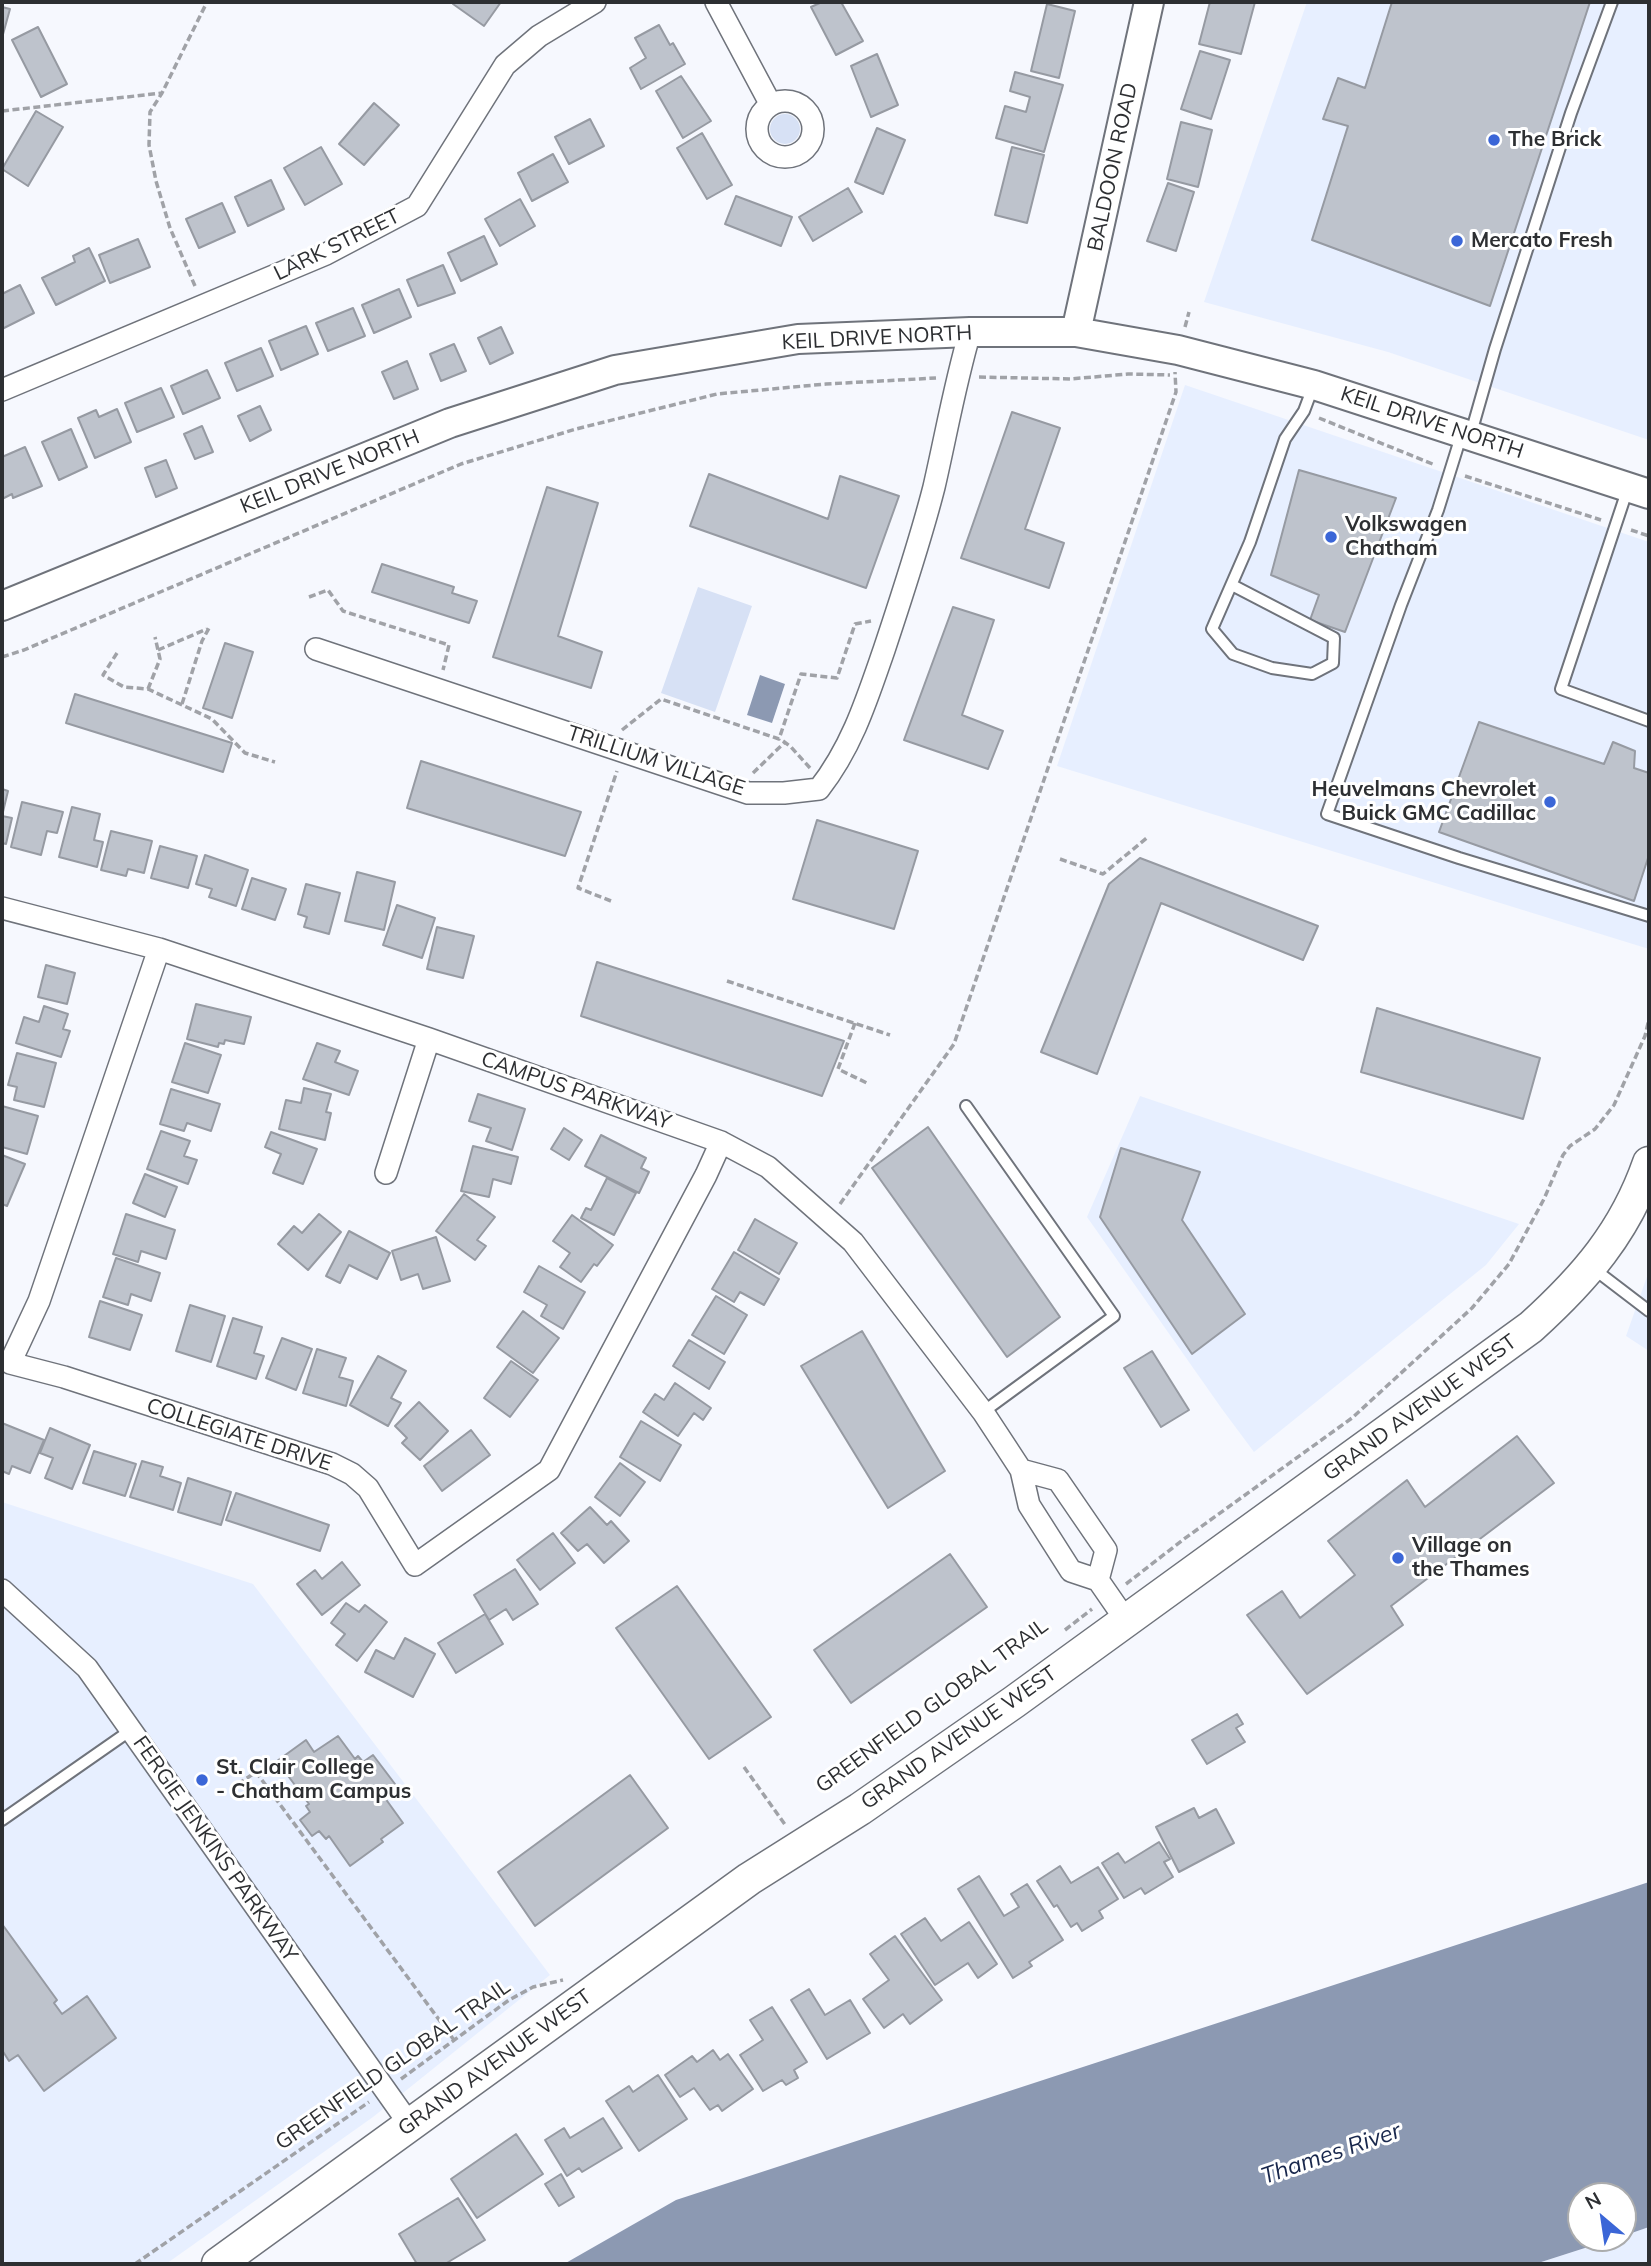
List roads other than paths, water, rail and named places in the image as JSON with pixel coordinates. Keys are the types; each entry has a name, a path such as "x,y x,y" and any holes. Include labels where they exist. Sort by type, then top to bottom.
{"main road":[{"name":"GRAND AVENUE WEST","path":"218,2264 749,1879 860,1809 1014,1702 1111,1599 1442,1393 1531,1327 1592,1267 1633,1205 1649,1163"}],"street":[{"path":"716,2 771,105"},
{"name":"BALDOON ROAD","path":"1076,332 1149,2"},
{"name":"LARK STREET","path":"2,390 326,254 417,206 505,65 539,36 586,4"},
{"name":"KEIL DRIVE NORTH","path":"2,606 450,423 615,370 798,339 970,332 1076,332 1176,363 1314,385 1639,490"},
{"name":"TRILLIUM VILLAGE","path":"316,649 748,793 819,789 830,775 860,719 909,574 933,487 956,377 970,332"},
{"name":"CAMPUS PARKWAY","path":"2,908 159,950 429,1039 721,1142 768,1167 853,1242 983,1412 1021,1470 1029,1506 1071,1571 1111,1599"},
{"name":"COLLEGIATE DRIVE","path":"159,950 39,1301 10,1363 64,1377 332,1464 352,1474 368,1488 415,1565 549,1470 721,1142"},
{"path":"386,1173 429,1039"},
{"path":"1021,1470 1058,1480 1105,1550 1111,1599"},
{"name":"FERGIE JENKINS PARKWAY","path":"4,1597 83,1663 410,2125"}],"lane":[{"path":"1612,2 1570,113 1466,435 1450,471 1327,814 1649,916"},
{"path":"1232,585 1334,638 1333,663 1312,674 1272,668 1233,654 1212,629 1232,585 1285,439 1304,411 1314,385"},
{"path":"1639,490 1615,525 1561,689 1649,720"},
{"path":"965,1106 1114,1316 983,1412"},
{"path":"1592,1267 1649,1311"},
{"path":"2,1820 131,1730"}],"water":[{"path":"760,675 785,684 772,723 747,715"},
{"name":"Thames River","path":"1649,1882 1649,2227 1637,2231 1637,2182 1567,2182 1567,2252 1572,2252 1535,2264 564,2264 676,2200"}],"place":[{"name":"The Brick","path":"1494,140"},
{"name":"Mercato Fresh","path":"1457,241"},
{"name":"Volkswagen Chatham","path":"1331,537"},
{"name":"Heuvelmans Chevrolet Buick GMC Cadillac","path":"1550,802"},
{"name":"Village on the Thames","path":"1398,1558"},
{"name":"St. Clair College - Chatham Campus","path":"202,1780"}]}
